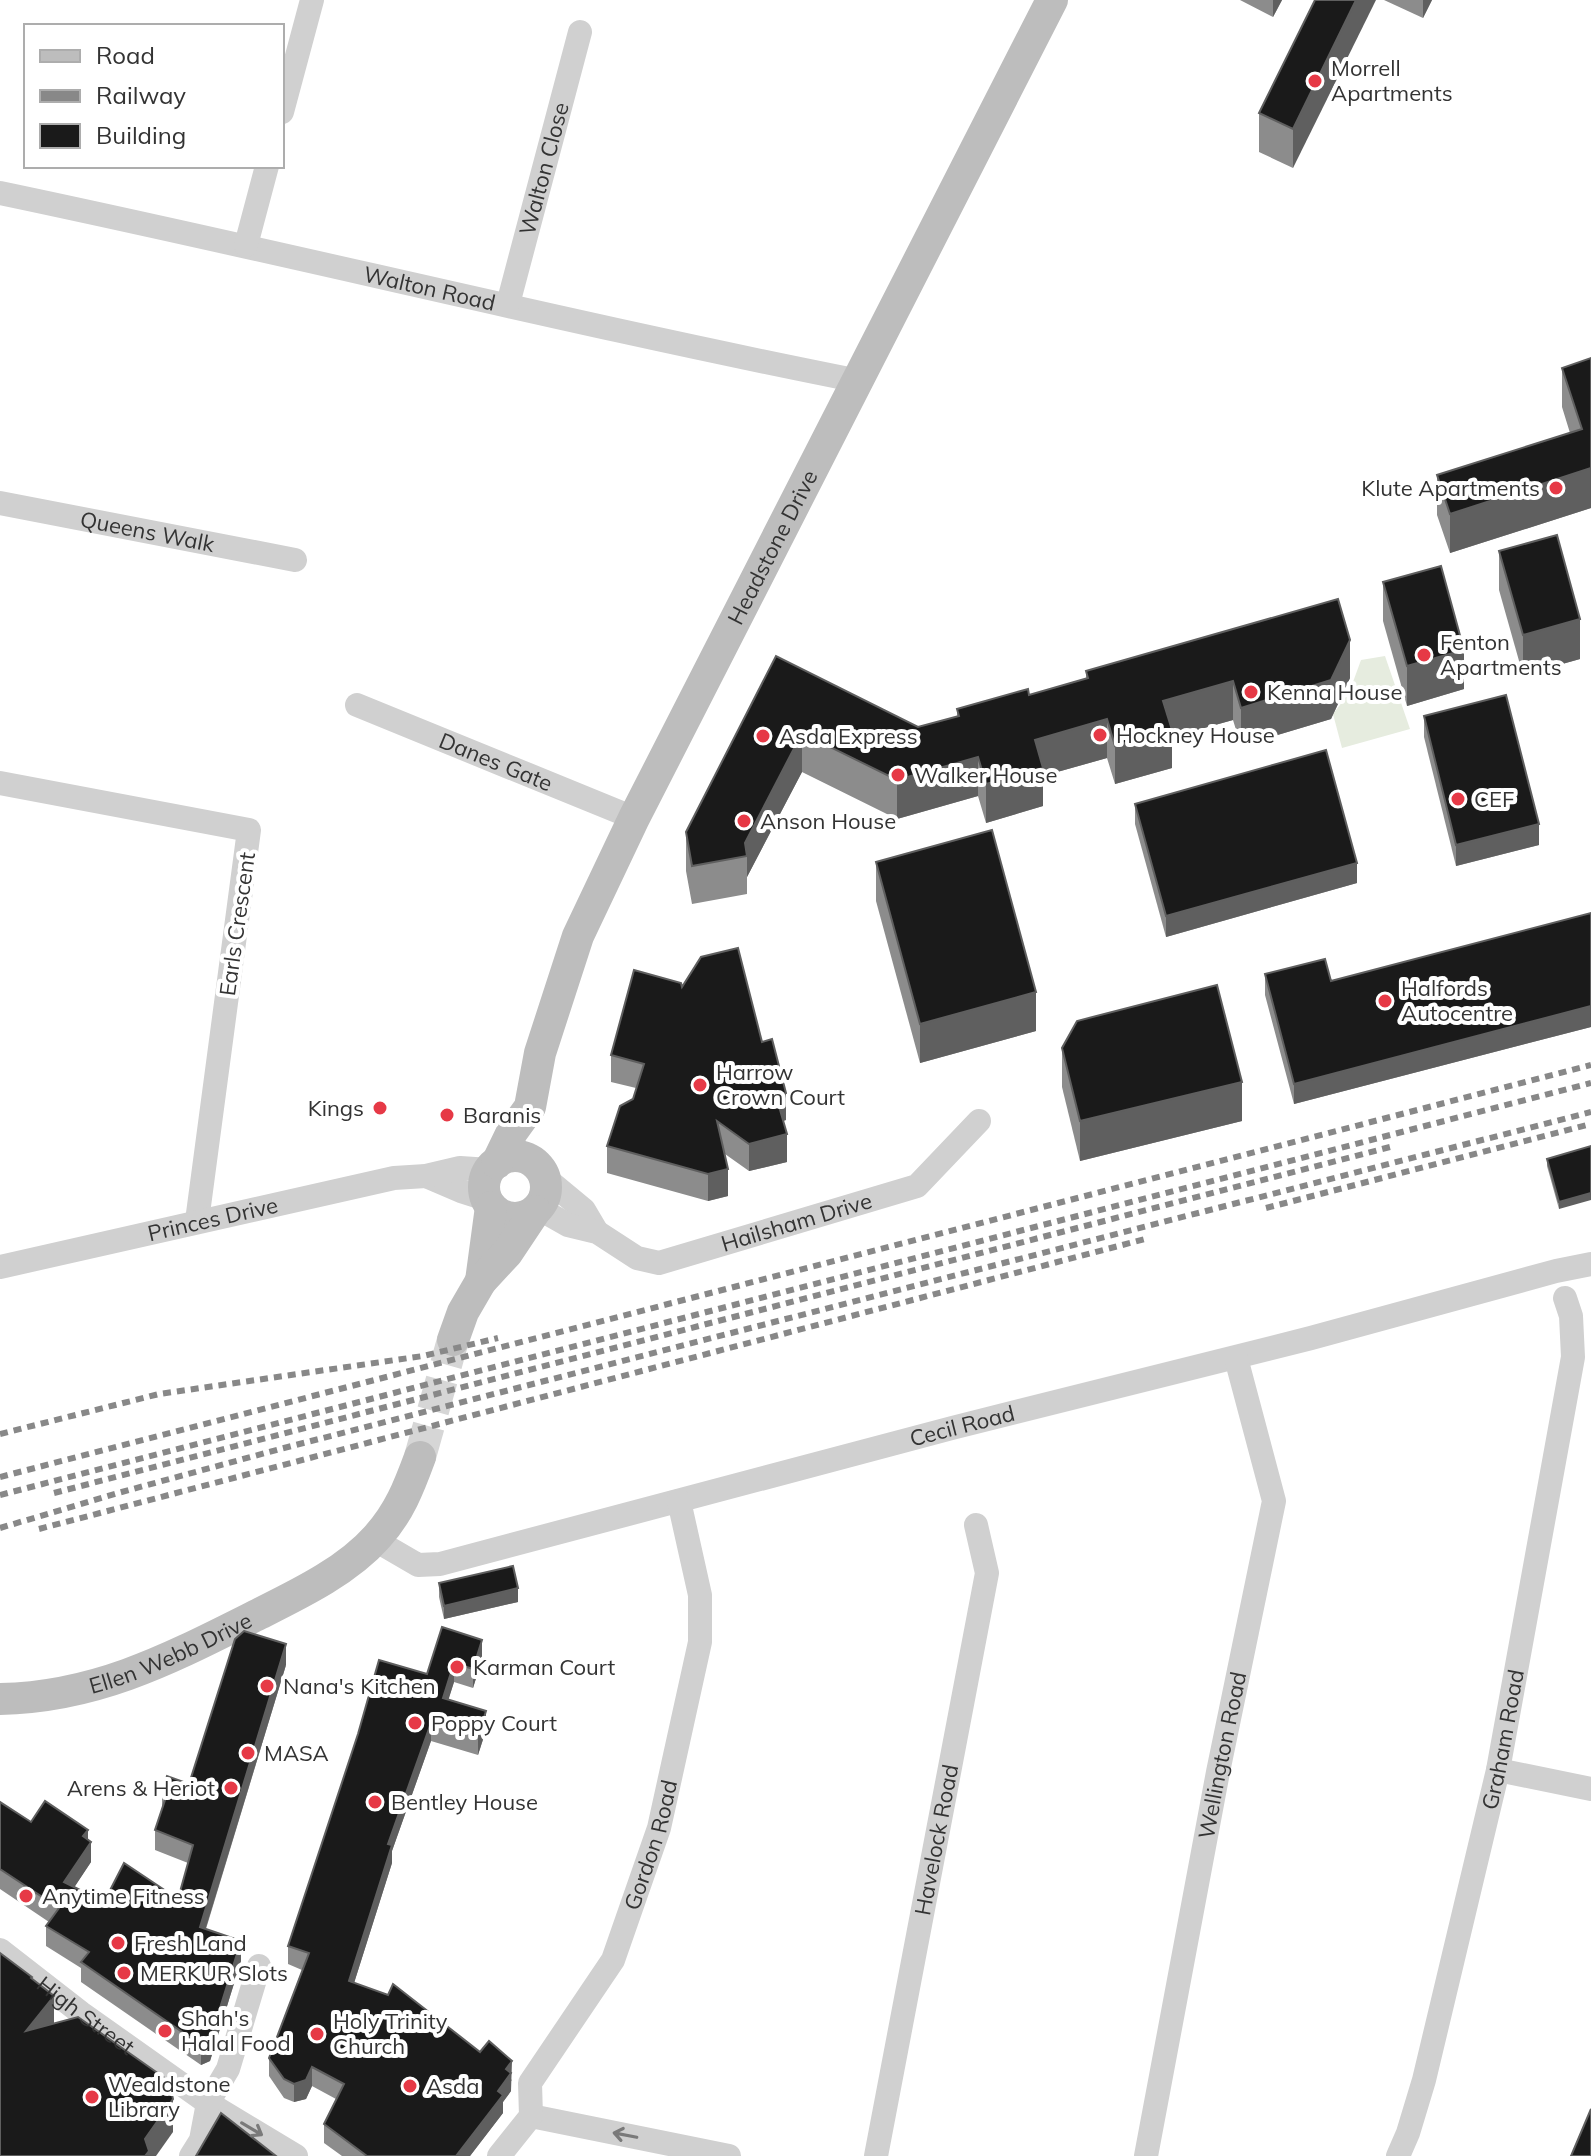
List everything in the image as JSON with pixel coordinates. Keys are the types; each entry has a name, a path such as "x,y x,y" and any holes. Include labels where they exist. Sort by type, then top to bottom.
{"street":[{"path":"284,105 312,0"},
{"name":"Headstone Drive","path":"481,1281 491,1185 512,1132 530,1107 540,1053 578,936 634,818 1052,0"},
{"name":"Walton Close","path":"508,304 580,32"},
{"path":"246,245 266,168"},
{"name":"Walton Road","path":"0,193 246,245 702,350 859,381"},
{"name":"Queens Walk","path":"0,503 295,560"},
{"name":"Danes Gate","path":"357,705 634,818"},
{"name":"Earls Crescent","path":"0,783 249,830 197,1221"},
{"name":"Headstone Drive","path":"530,1107 540,1130 541,1172"},
{"name":"Hailsham Drive","path":"536,1209 568,1225 597,1232 637,1258 659,1263 917,1186 979,1121"},
{"path":"522,1157 541,1172 545,1193 536,1209 518,1218 499,1214 491,1185 505,1158 522,1157"},
{"name":"Princes Drive","path":"0,1267 394,1178 426,1176 460,1168 491,1185"},
{"name":"Hailsham Drive","path":"541,1172 584,1210 597,1232"},
{"name":"Headstone Drive","path":"453,1340 463,1312 481,1281 507,1253 536,1209"},
{"name":"Cecil Road","path":"375,1540 418,1565 440,1564 952,1428 1236,1358 1591,1264"},
{"name":"Graham Road","path":"1398,2156 1424,2080 1498,1770 1571,1375 1576,1308"},
{"name":"Wellington Road","path":"1147,2150 1218,1772 1274,1501 1236,1358"},
{"path":"375,1540 393,1519 405,1498 420,1457"},
{"name":"Gordon Road","path":"531,2116 530,2083 613,1960 659,1828 700,1642 700,1595 679,1501"},
{"name":"Havelock Road","path":"876,2156 987,1573 976,1525"},
{"name":"Ellen Webb Drive","path":"0,1699 36,1697 80,1689 168,1660 279,1604 330,1574 375,1540"},
{"path":"1498,1770 1591,1789"},
{"name":"High Street","path":"0,1950 81,2013 208,2103 296,2156"},
{"path":"191,2156 201,2140 208,2103 228,2069 259,1966"},
{"path":"499,2156 531,2116 729,2156"}],"shaded area":[{"path":"1385,656 1410,729 1342,748 1333,714 1349,693 1361,660"}],"building":[{"path":"1315,0 1356,0 1293,129 1259,113"},
{"path":"1591,358 1591,468 1450,514 1437,475 1582,429 1562,368"},
{"path":"1557,535 1580,619 1523,635 1499,551"},
{"path":"1441,566 1464,650 1407,666 1383,582"},
{"path":"1338,599 1350,640 1331,680 1241,708 1233,681 1163,701 1172,730 1115,746 1107,719 1035,740 1043,768 986,784 978,757 897,780 802,733 745,843 747,856 692,866 686,832 776,656 918,727 959,716 957,709 1028,689 1029,695 1088,678 1086,671"},
{"path":"1506,695 1539,824 1456,845 1424,716"},
{"path":"1326,750 1357,863 1166,916 1135,804"},
{"path":"992,830 1036,992 920,1024 876,862"},
{"path":"1591,913 1591,1006 1294,1084 1265,974 1325,959 1331,981"},
{"name":"Harrow Crown Court","path":"738,948 762,1042 772,1039 786,1093 776,1096 787,1134 749,1144 717,1121 728,1169 708,1174 607,1146 620,1106 633,1099 644,1064 611,1055 634,970 681,983 682,987 701,957"},
{"path":"1217,985 1242,1082 1080,1121 1062,1048 1077,1021"},
{"path":"1591,1146 1591,1193 1559,1202 1547,1159"},
{"path":"513,1566 518,1588 444,1606 439,1583"},
{"path":"442,1627 482,1640 473,1669 454,1663 443,1698 486,1711 478,1737 431,1723 388,1844 392,1845 349,1981 388,1995 393,1984 480,2052 489,2041 512,2061 506,2069 511,2073 498,2091 503,2095 456,2156 367,2156 324,2124 344,2084 312,2067 306,2080 294,2084 284,2079 269,2058 309,1953 288,1946 358,1734 379,1660 427,1674"},
{"path":"244,1631 286,1644 200,1927 241,1941 210,2040 201,2045 81,1962 89,1952 46,1926 59,1908 0,1869 0,1802 31,1822 45,1801 88,1830 83,1836 91,1842 64,1882 104,1902 124,1863 178,1899 193,1845 155,1830 167,1794 162,1792 167,1776 189,1784 235,1639"},
{"path":"0,1953 54,1996 26,2031 78,2017 169,2081 173,2099 145,2139 149,2151 145,2156 0,2156"},
{"path":"1591,2109 1591,2156 1571,2156"},
{"path":"221,2113 276,2156 196,2156"}],"tunnel":[{"path":"420,1457 453,1340"}],"railway":[{"path":"0,1477 1591,1065"},
{"path":"0,1495 1591,1083"},
{"path":"0,1528 280,1449 1591,1112"},
{"path":"1266,1208 1591,1124"},
{"path":"54,1493 1390,1147"},
{"path":"39,1529 1149,1238"},
{"path":"0,1434 159,1394 423,1356 498,1338"}],"place":[{"name":"Morrell Apartments","path":"1315,81"},
{"name":"Klute Apartments","path":"1556,488"},
{"name":"Fenton Apartments","path":"1424,655"},
{"name":"Kenna House","path":"1251,692"},
{"name":"Hockney House","path":"1100,735"},
{"name":"Asda Express","path":"763,736"},
{"name":"Walker House","path":"898,775"},
{"name":"CEF","path":"1458,799"},
{"name":"Anson House","path":"744,821"},
{"name":"Halfords Autocentre","path":"1385,1001"},
{"name":"Harrow Crown Court","path":"700,1085"},
{"name":"Kings","path":"380,1108"},
{"name":"Baranis","path":"447,1115"},
{"name":"Karman Court","path":"457,1667"},
{"name":"Nana's Kitchen","path":"267,1686"},
{"name":"Poppy Court","path":"415,1723"},
{"name":"MASA","path":"248,1753"},
{"name":"Arens & Heriot","path":"231,1788"},
{"name":"Bentley House","path":"375,1802"},
{"name":"Anytime Fitness","path":"26,1896"},
{"name":"Fresh Land","path":"118,1943"},
{"name":"MERKUR Slots","path":"124,1973"},
{"name":"Shah's Halal Food","path":"165,2031"},
{"name":"Holy Trinity Church","path":"317,2034"},
{"name":"Asda","path":"410,2086"},
{"name":"Wealdstone Library","path":"92,2097"}]}
